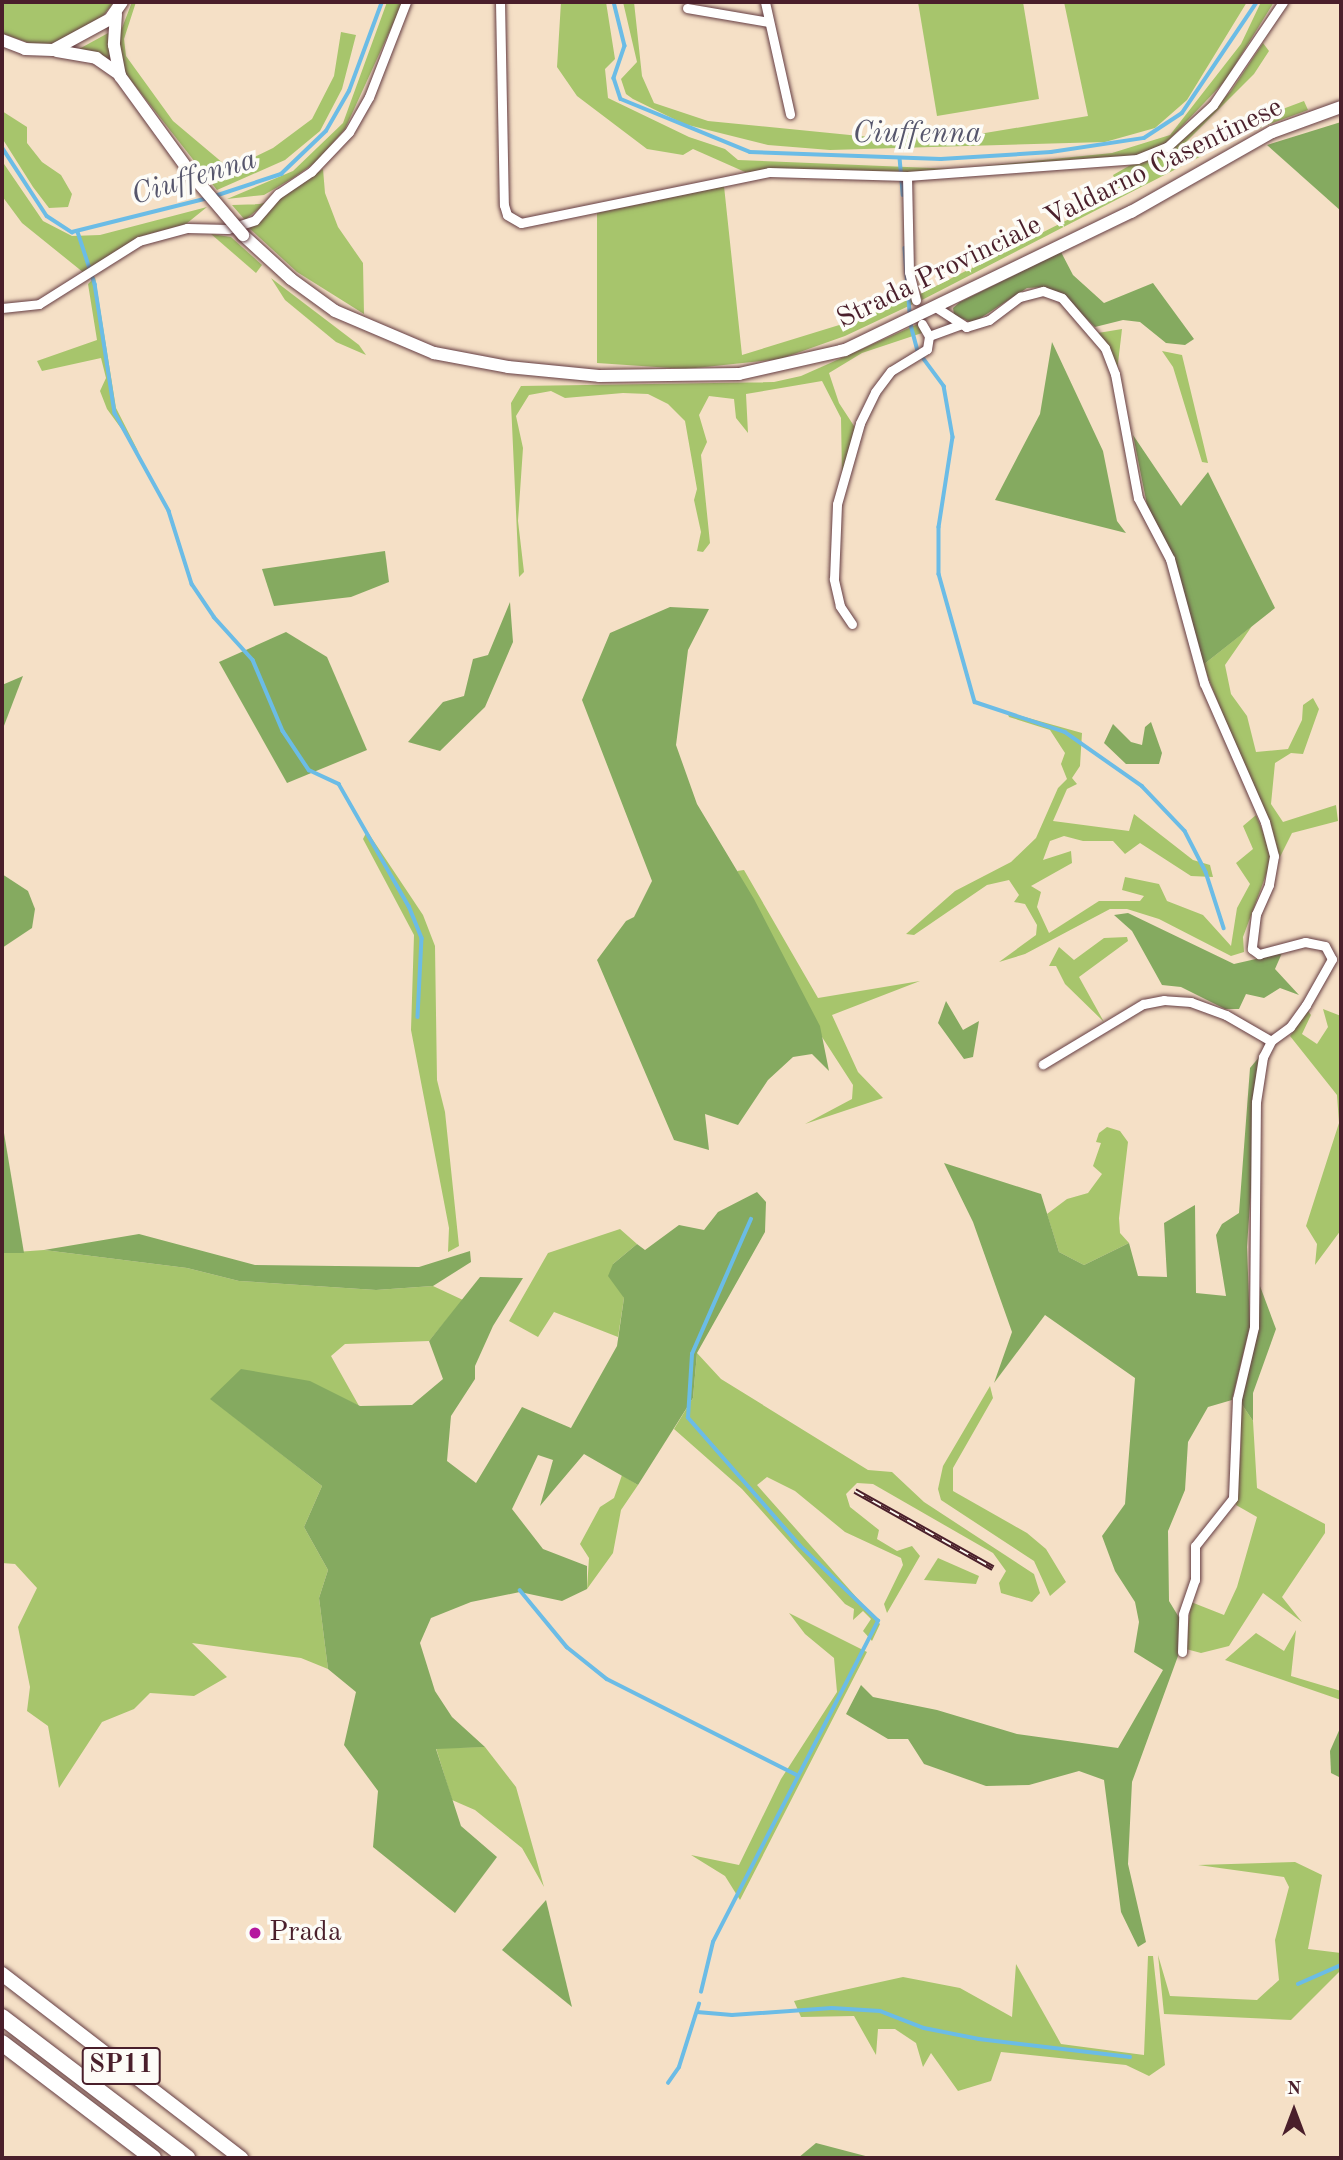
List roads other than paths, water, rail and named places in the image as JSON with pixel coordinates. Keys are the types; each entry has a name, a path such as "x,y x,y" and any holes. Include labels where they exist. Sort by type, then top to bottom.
{"highway":[{"path":"2,2017 187,2158"},
{"path":"2,2043 153,2158"}],"main road":[{"path":"53,50 119,8"},
{"name":"Strada Provinciale Valdarno Casentinese","path":"119,8 114,46 120,76"},
{"name":"Strada Provinciale Valdarno Casentinese","path":"3,42 96,58 120,76 192,175 243,235 302,288 358,324 434,353 543,372 684,378 767,371 845,350 937,308 1131,212 1272,132 1341,107"},
{"name":"SP11","path":"2,1974 241,2158"}],"street":[{"path":"2,308 50,299 139,241 187,228 228,229 255,220 349,132 369,97 406,2"},
{"path":"499,2 504,205 514,220 536,221 769,172 907,176 1092,165 1138,159 1167,146 1213,105 1283,2"},
{"path":"765,2 790,114"},
{"path":"687,8 769,22"},
{"path":"907,176 909,272 916,300"},
{"path":"929,336 958,325 989,320 1020,297 1043,291 1062,298 1105,348 1115,374 1138,498 1170,559 1203,680 1265,822 1274,856 1269,886 1256,914 1252,949 1259,954 1305,942 1325,946 1332,959 1306,1005 1290,1027 1271,1041 1263,1057 1256,1102 1254,1326 1237,1399 1233,1499 1195,1546 1195,1580 1183,1614 1182,1652"},
{"path":"937,308 958,325"},
{"path":"852,624 840,606 834,579 837,504 860,423 875,392 891,371 927,349 929,336 922,324"},
{"path":"1043,1064 1143,1004 1164,1000 1203,1006 1271,1041"}],"waterway":[{"name":"Ciuffenna","path":"215,196 281,174 326,131 349,91 382,2"},
{"name":"Ciuffenna","path":"614,2 625,46 614,78 621,99 750,152 941,159 1051,152 1144,138 1182,113 1257,2"},
{"name":"Ciuffenna","path":"2,147 47,216 72,232 208,198"},
{"path":"900,158 903,195"},
{"path":"78,232 95,284 115,413 169,511 192,584 214,617 253,660 283,731 309,770 339,784 409,906 422,938 418,1017"},
{"path":"905,248 911,325 918,351 944,386 953,437 939,527 939,574 975,702 1065,732 1142,786 1185,831 1206,872 1224,928"},
{"path":"701,1992 713,1942 878,1621 800,1546 688,1418 692,1354 751,1219"},
{"path":"520,1590 567,1647 607,1679 797,1775"},
{"path":"1298,1984 1341,1965"},
{"path":"668,2083 679,2067 699,2004"},
{"path":"697,2012 732,2015 832,2008 880,2011 924,2028 979,2039 1130,2057"}],"railway":[{"path":"855,1491 993,1568"}],"place":[{"name":"Prada","path":"255,1933"}]}
